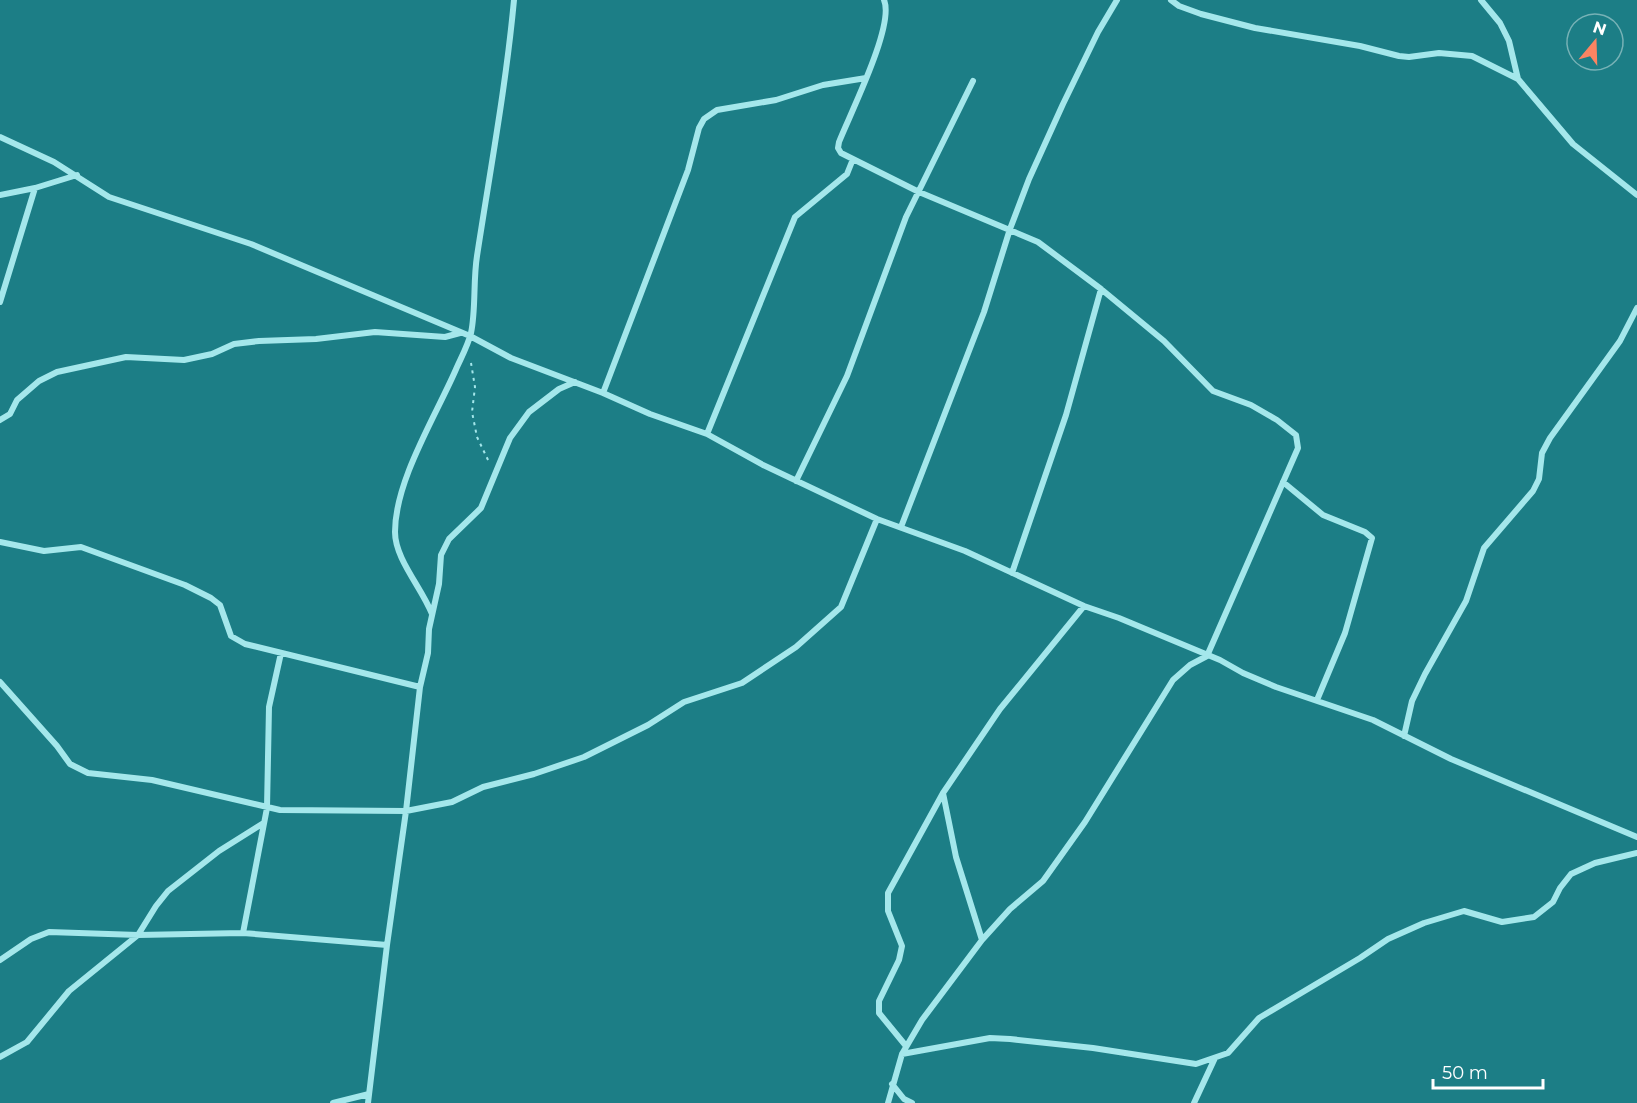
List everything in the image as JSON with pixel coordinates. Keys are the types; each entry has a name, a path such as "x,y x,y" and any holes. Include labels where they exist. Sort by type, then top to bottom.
{"street":[{"path":"432,614 423,592 405,564 398,548 395,533 397,515 414,460 470,336 474,274 514,0"},
{"path":"884,0 885,27 839,142 838,148 841,153 918,192 1038,242 1101,289 1164,341 1213,391 1251,405 1277,420 1296,435 1298,448 1207,656 1190,664 1173,680 1085,822 1043,881 1010,909 982,940 922,1020 902,1054 888,1103"},
{"path":"901,527 984,312 1010,229 1029,179 1098,32 1117,0"},
{"path":"1171,0 1179,6 1201,14 1255,28 1360,46 1399,56 1461,54 1487,63 1518,79 1573,144 1637,195"},
{"path":"1481,0 1500,23 1509,41 1518,79"},
{"path":"603,393 688,170 699,128 704,119 717,110 776,100 823,85 866,78"},
{"path":"796,481 847,376 906,217 973,81"},
{"path":"0,137 54,162 110,197 251,244 461,332 511,358 603,393 650,414 707,434 763,465 877,519 965,551 1084,606 1119,618 1276,687 1373,720 1421,746 1468,767 1637,837"},
{"path":"707,434 795,217 847,174 853,159"},
{"path":"0,195 35,188 77,175"},
{"path":"0,302 35,188"},
{"path":"1012,573 1066,415 1101,289"},
{"path":"1404,736 1412,701 1466,601 1484,549 1533,491 1539,479 1542,453 1550,438 1620,341 1637,308"},
{"path":"0,420 10,414 17,400 39,381 57,372 126,357 184,360 212,354 234,344 259,341 316,339 375,332 445,337 461,332"},
{"path":"368,1103 420,687 439,584 438,567 449,539 481,508 510,438 529,411 548,396 575,382"},
{"path":"1283,482 1323,515 1372,537 1345,633 1317,700"},
{"path":"0,682 70,764 88,773 152,780 280,810 406,811 452,802 483,787 534,774 584,757 648,725 684,702 742,683 796,647 841,607 877,519"},
{"path":"0,542 44,551 81,547 185,585 211,598 220,605 231,636 245,644 420,687"},
{"path":"906,1046 879,1013 879,1000 899,960 902,946 888,911 888,893 943,793 1000,709 1084,606"},
{"path":"243,933 262,824 267,808 268,707 281,653"},
{"path":"943,793 956,857 982,940"},
{"path":"0,1057 27,1042 69,991 138,935 168,891 219,850 262,824"},
{"path":"902,1054 990,1038 1093,1048 1196,1064 1228,1053 1258,1018 1388,939 1424,923 1464,911 1502,922 1534,916 1553,902 1571,874 1595,863 1637,853"},
{"path":"0,960 31,939 49,932 138,935 243,933 387,945"},
{"path":"1194,1103 1215,1058"},
{"path":"892,1084 904,1098 912,1103"},
{"path":"333,1103 369,1095"}],"path":[{"path":"466,346 475,387 472,412 477,437 494,474"}]}
